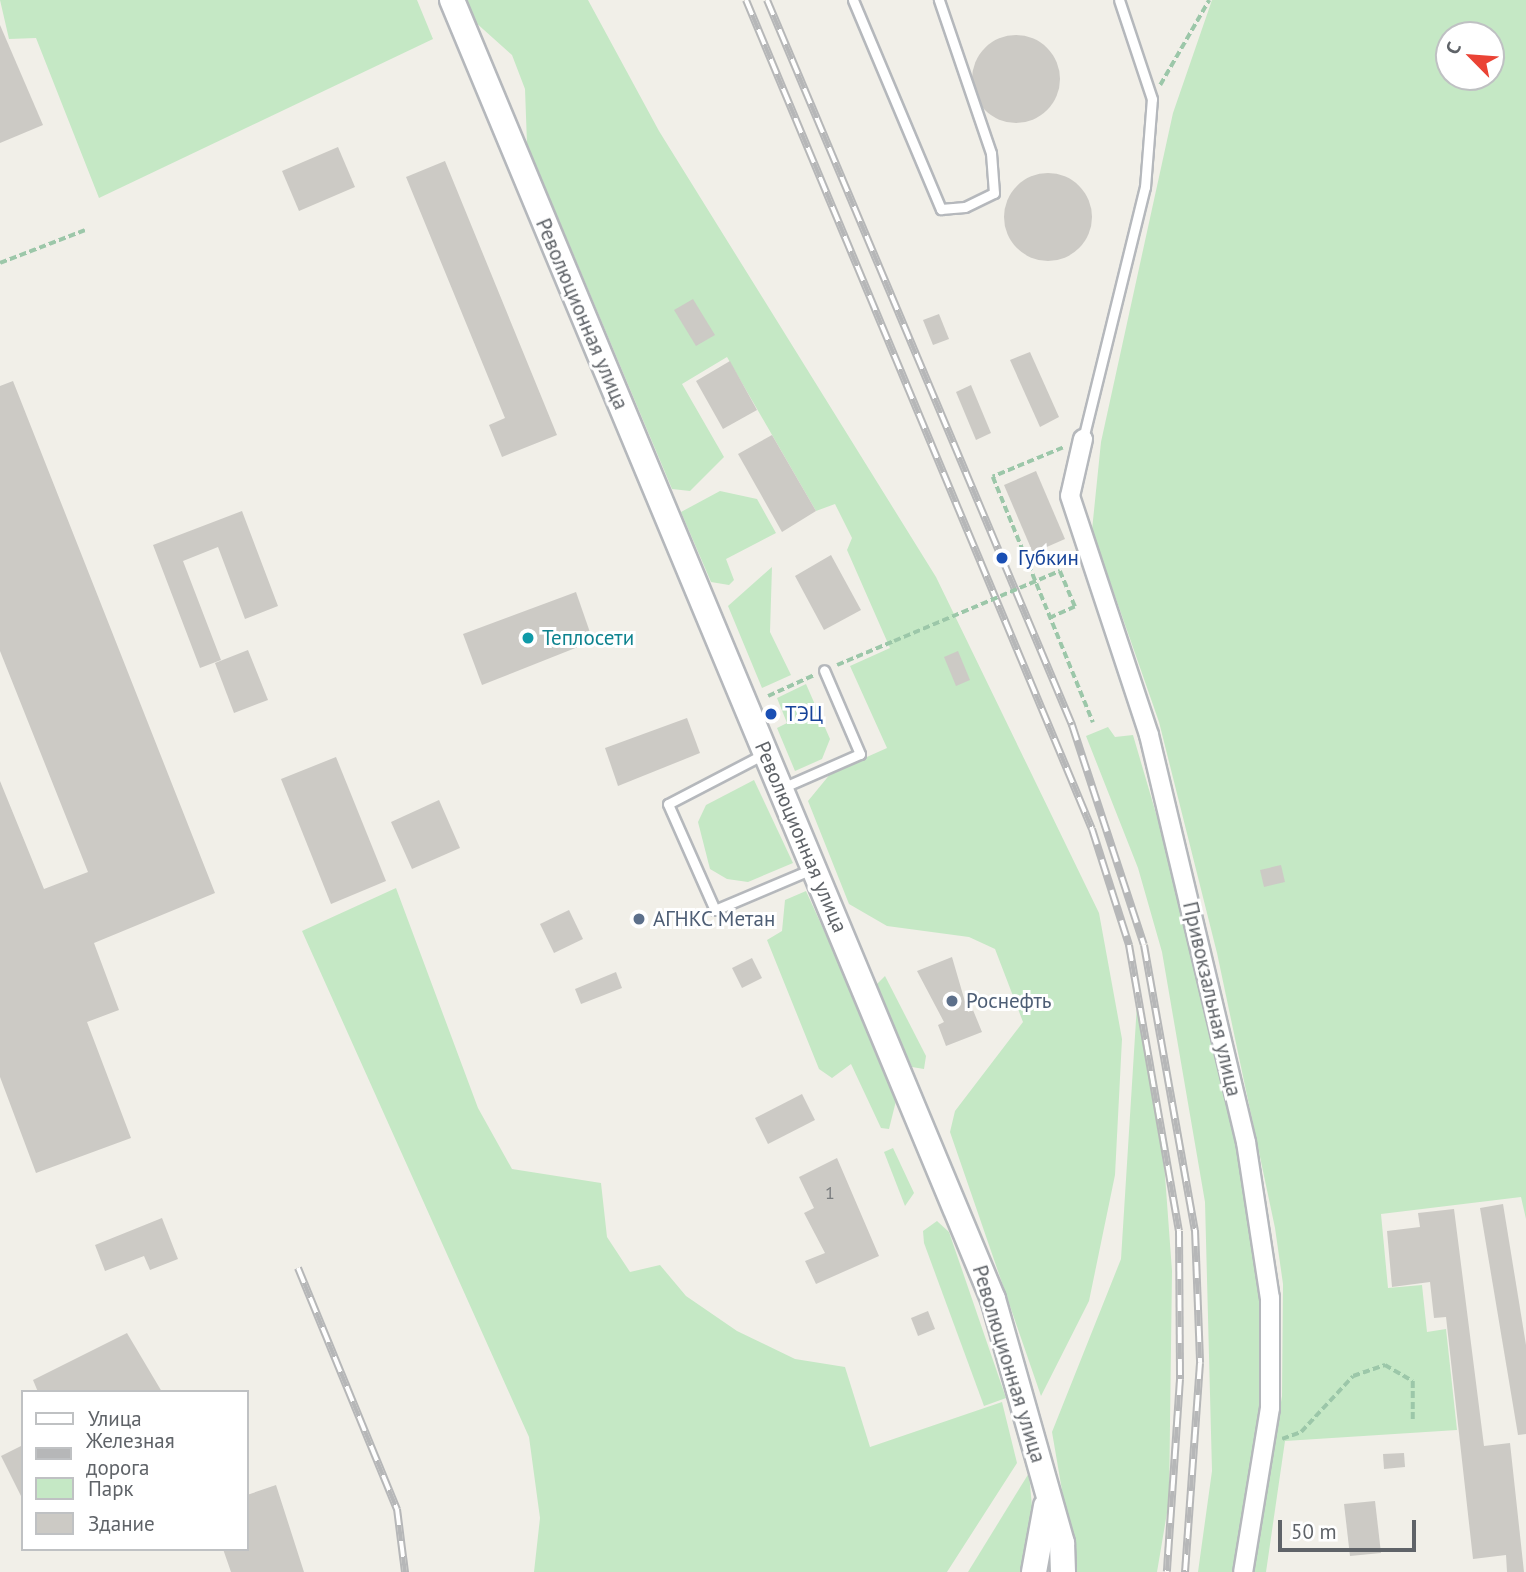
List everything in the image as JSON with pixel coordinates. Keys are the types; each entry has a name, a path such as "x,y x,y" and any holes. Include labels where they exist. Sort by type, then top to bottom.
{"street":[{"name":"Революционная улица","path":"452,0 993,1299 1047,1488 1063,1572"},
{"name":"Привокзальная улица","path":"1083,439 1070,496 1149,735 1246,1142 1270,1298 1270,1408 1243,1572"},
{"path":"1034,1572 1047,1488"}],"lane":[{"path":"853,0 941,209 965,207 994,193 992,153 939,0"},
{"path":"1083,439 1145,187 1152,99 1119,0"},
{"path":"780,789 860,754 824,670"},
{"path":"766,753 668,804 715,910 814,868"}],"path":[{"path":"1152,99 1209,0"},
{"path":"0,263 85,230"},
{"path":"1083,439 993,477 1093,722"},
{"path":"894,641 1060,571 1075,607 1051,618"},
{"path":"1264,1446 1301,1432 1353,1376 1385,1366 1413,1381 1413,1420"}],"green space":[{"path":"0,0 417,0 433,39 99,198 36,38 9,39"},
{"path":"466,0 588,0 659,131 936,577 1099,913 1122,1039 1115,1175 1089,1301 1041,1396 950,1132 955,1111 1023,1022 995,949 969,937 887,926 849,904 808,801 831,773 887,748 850,666 890,648 847,550 852,538 835,504 816,511 727,357 682,384 724,457 690,491 672,489 527,144 525,89 512,55 474,21"},
{"path":"1212,0 1526,0 1526,1219 1521,1197 1381,1214 1388,1288 1422,1285 1427,1332 1446,1329 1457,1430 1285,1441 1266,1572 1253,1572 1282,1396 1283,1284 1275,1228 1217,953 1159,722 1092,530 1101,442 1173,113"},
{"path":"720,491 757,499 776,533 726,559 734,580 729,585 711,582 681,512"},
{"path":"772,567 770,632 791,675 762,688 728,606"},
{"path":"806,684 830,739 822,759 795,771 777,728 787,723 777,698"},
{"path":"1108,727 1115,737 1133,735 1174,875 1221,1059 1259,1261 1261,1419 1237,1572 1198,1572 1212,1471 1205,1202 1162,952 1138,868 1086,736"},
{"path":"754,780 793,863 748,882 727,879 710,869 698,822 706,805"},
{"path":"396,888 478,1108 512,1169 601,1183 607,1237 630,1272 660,1265 686,1296 737,1331 795,1359 845,1367 870,1447 1002,1402 1017,1463 947,1572 534,1572 540,1518 529,1437 302,931"},
{"path":"806,891 898,1093 889,1129 881,1128 851,1064 832,1078 819,1069 767,940 782,931 785,900"},
{"path":"885,976 926,1056 924,1069 912,1067 875,986"},
{"path":"1137,1004 1163,1148 1172,1271 1169,1501 1157,1572 1076,1572 1052,1432 1121,1259"},
{"path":"893,1148 914,1193 905,1206 884,1152"},
{"path":"937,1221 949,1232 1006,1398 984,1406 924,1243 923,1231"},
{"path":"1029,1473 1035,1540 1020,1572 968,1572"}],"building":[{"path":"0,25 43,125 0,143"},
{"path":"1016,35 1033,38 1047,48 1057,62 1060,79 1057,96 1047,110 1033,120 1016,123 999,120 985,110 975,96 972,79 975,62 985,48 999,38"},
{"path":"338,147 355,187 299,211 282,171"},
{"path":"445,161 557,435 502,457 489,425 505,418 406,177"},
{"path":"1039,173 1057,173 1073,180 1085,192 1092,208 1092,226 1085,242 1073,254 1057,261 1039,261 1023,254 1011,242 1004,226 1004,208 1011,192 1023,180"},
{"path":"693,299 715,335 696,346 674,310"},
{"path":"939,314 949,339 933,345 923,320"},
{"path":"1030,352 1059,417 1040,427 1010,360"},
{"path":"730,361 757,410 723,429 696,381"},
{"path":"13,381 215,893 94,943 119,1010 87,1022 131,1138 36,1173 0,1077 0,781 44,889 88,872 0,651 0,386"},
{"path":"971,385 991,433 976,440 956,392"},
{"path":"772,435 816,511 782,532 738,454"},
{"path":"1036,471 1065,539 1033,553 1004,485"},
{"path":"242,511 278,606 245,619 218,547 183,561 221,660 200,668 153,545"},
{"path":"831,555 861,610 824,630 795,576"},
{"name":"Теплосети","path":"576,592 593,641 482,685 463,634"},
{"path":"248,650 268,700 234,713 215,663"},
{"path":"958,651 970,680 956,686 944,657"},
{"path":"687,718 700,753 618,786 605,748"},
{"path":"336,757 386,881 331,904 281,779"},
{"path":"439,800 460,848 412,869 391,822"},
{"path":"1281,865 1285,882 1264,887 1260,870"},
{"path":"569,910 583,939 554,953 540,924"},
{"path":"952,957 968,1012 973,1010 982,1032 946,1046 938,1025 944,1022 917,971"},
{"path":"752,958 762,978 742,988 732,968"},
{"path":"616,972 622,988 581,1004 575,989"},
{"path":"802,1094 815,1120 768,1144 755,1118"},
{"path":"837,1158 879,1256 816,1284 805,1261 825,1253 804,1213 814,1208 799,1177"},
{"path":"1503,1204 1526,1345 1526,1434 1518,1435 1480,1208"},
{"path":"1454,1209 1484,1446 1510,1443 1524,1572 1507,1572 1506,1555 1473,1559 1446,1317 1434,1318 1430,1282 1392,1287 1387,1231 1420,1227 1418,1213"},
{"path":"162,1218 178,1259 150,1270 144,1256 105,1271 95,1245"},
{"path":"928,1311 935,1329 918,1336 911,1318"},
{"path":"127,1333 161,1390 37,1390 33,1380"},
{"path":"21,1446 21,1496 1,1456"},
{"path":"1404,1453 1405,1467 1384,1469 1383,1454"},
{"path":"276,1485 304,1572 231,1572 224,1551 248,1551 248,1495"},
{"path":"1375,1501 1381,1553 1350,1556 1344,1504"}],"railway":[{"path":"746,0 1092,829 1129,945 1179,1231 1180,1379 1167,1572"},
{"path":"767,0 1072,725 1144,945 1195,1230 1200,1363 1185,1572"},
{"path":"298,1268 397,1509 405,1572"}],"place":[{"name":"Губкин","path":"1002,558"},
{"name":"Теплосети","path":"528,638"},
{"name":"ТЭЦ","path":"771,714"},
{"name":"АГНКС Метан","path":"639,919"},
{"name":"Роснефть","path":"952,1001"}]}
